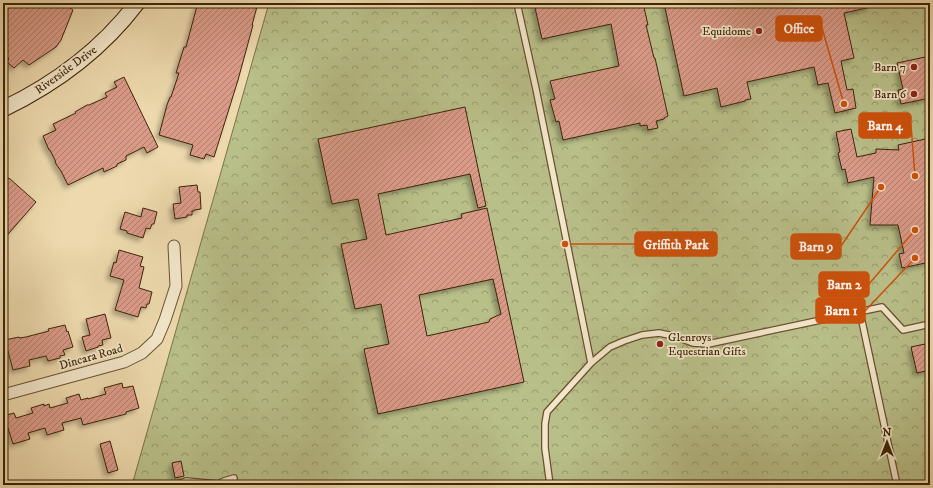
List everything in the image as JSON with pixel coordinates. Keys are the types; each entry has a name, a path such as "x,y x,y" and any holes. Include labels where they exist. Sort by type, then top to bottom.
{"main road":[{"name":"Riverside Drive","path":"3,109 24,99 74,66 97,47 128,16 137,3"}],"street":[{"name":"Dincara Road","path":"3,395 124,362 142,354 157,338 166,320 176,286 174,246"}],"lane":[{"path":"517,3 591,363"},
{"path":"550,485 545,448 545,424 547,412 591,363 610,348 624,341 642,335 659,333 674,336 693,343 708,344 882,307 903,330 930,324"},
{"path":"860,312 897,485"},
{"path":"175,485 186,481 218,484 234,478"}],"green space":[{"path":"269,3 930,3 930,485 132,485"}],"building":[{"path":"3,3 64,3 73,10 61,40 56,47 29,65 23,60 14,68 7,62 9,59 3,54"},
{"path":"199,3 258,3 238,80 214,157 206,154 204,159 190,155 193,145 159,135 167,105 179,73 176,73 184,47 186,47"},
{"path":"534,3 643,3 648,25 646,25 668,116 664,119 656,121 658,128 648,130 647,125 640,126 640,123 563,140 559,121 556,122 550,100 555,99 550,81 619,66 611,24 542,39"},
{"name":"Equidome","path":"664,3 870,3 871,7 844,13 854,58 841,61 847,90 853,89 856,108 835,113 828,83 818,85 814,67 747,82 751,99 721,107 717,88 684,96"},
{"path":"930,56 930,98 901,104 898,90 903,89 897,63"},
{"path":"124,77 158,147 147,153 144,147 126,156 126,160 117,164 117,166 104,172 103,168 68,185 43,136 56,130 53,124 76,113 75,112 87,105 107,97 105,93 117,87 114,82"},
{"path":"465,107 486,206 478,208 470,174 378,194 386,235 462,218 461,214 487,208 524,382 378,414 364,349 389,344 381,304 355,309 341,244 367,239 358,199 332,204 318,139","holes":["493,279 501,314 490,319 489,322 427,336 419,295"]},
{"path":"851,129 857,157 876,153 876,149 899,150 898,145 930,138 930,262 902,268 899,254 904,253 898,225 870,225 874,177 848,183 845,169 842,170 838,153 840,152 836,132"},
{"path":"9,178 36,202 3,240 3,185"},
{"path":"197,185 198,192 200,192 201,209 192,211 192,215 187,215 187,217 175,219 173,204 181,203 179,187"},
{"path":"143,208 157,212 154,224 152,224 150,229 146,228 143,238 120,229 125,212 141,217"},
{"path":"119,250 143,257 140,266 144,267 139,288 152,292 149,304 147,304 146,308 141,307 138,317 115,310 124,280 110,276 114,262 116,263"},
{"path":"105,314 111,338 102,340 103,345 86,351 82,337 90,335 86,319"},
{"path":"65,325 73,347 63,350 65,355 48,361 46,356 29,360 30,366 13,370 5,340 26,337"},
{"path":"925,344 930,370 917,373 911,347"},
{"path":"122,383 123,388 133,386 139,408 126,412 126,414 83,425 81,418 62,423 64,430 47,435 45,428 28,433 30,439 13,444 8,428 3,430 3,416 14,413 16,418 33,413 31,408 44,404 44,406 49,404 50,408 68,403 66,398 79,394 81,400 88,399 106,394 104,388"},
{"path":"110,441 118,470 108,473 100,444"},
{"path":"181,461 184,476 175,478 172,463"}],"place":[{"name":"Equidome","path":"759,31"},
{"name":"Barn 7","path":"914,67"},
{"name":"Barn 6","path":"914,94"},
{"name":"Office","path":"844,104"},
{"name":"Barn 4","path":"915,176"},
{"name":"Barn 9","path":"881,187"},
{"name":"Barn 2","path":"915,230"},
{"name":"Griffith Park","path":"565,244"},
{"name":"Barn 1","path":"915,258"},
{"name":"Glenroys Equestrian Gifts","path":"660,344"}]}
